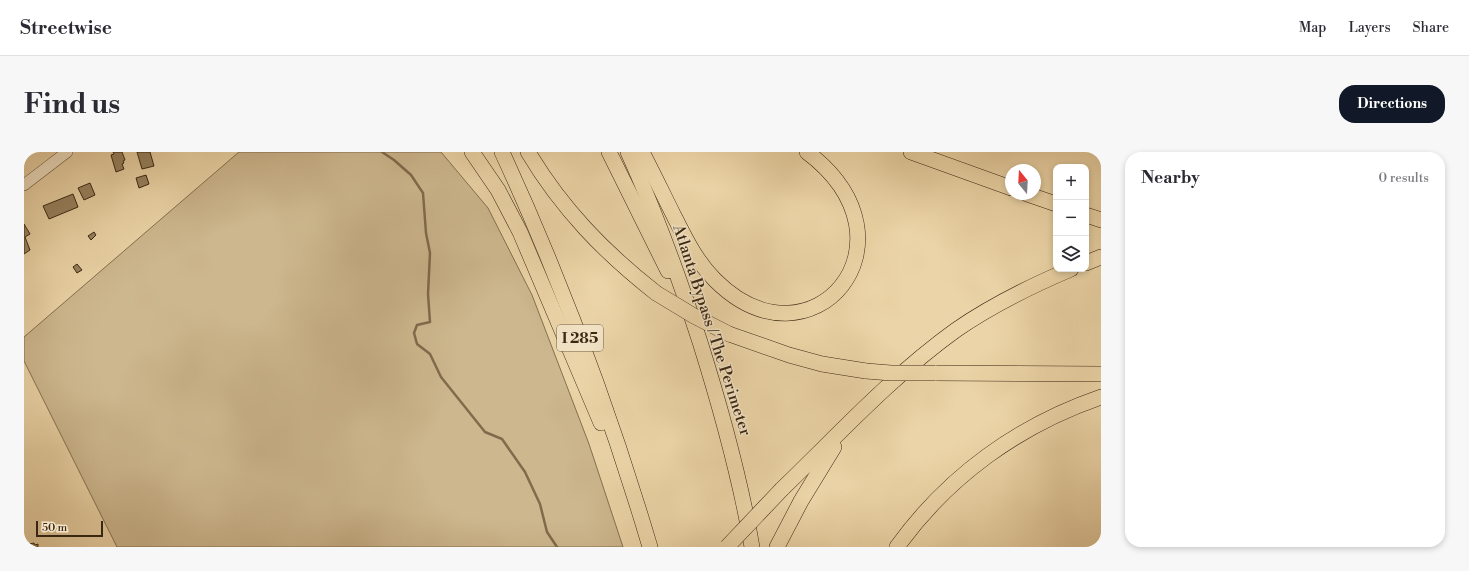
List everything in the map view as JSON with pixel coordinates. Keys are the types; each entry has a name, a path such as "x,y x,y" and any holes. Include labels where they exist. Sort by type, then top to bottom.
{"highway":[{"path":"472,152 498,190 520,232 645,529"},
{"name":"I 285","path":"502,152 574,322 616,439 650,547"},
{"path":"528,152 552,190 607,252 656,292 694,316 729,334 789,355 822,364 866,371 935,374 1101,374"},
{"path":"609,152 695,325"},
{"name":"Atlanta Bypass / The Perimeter","path":"628,152 669,249 695,325 727,431 752,547"},
{"path":"642,152 691,249 702,266 716,281 741,300 762,310 788,313 813,308 835,294 850,273 856,258 857,250 858,226 849,200 829,171 807,152"},
{"path":"911,152 1005,186"},
{"path":"1041,199 1053,203"},
{"path":"1089,216 1101,220"},
{"path":"1089,262 1101,257"},
{"path":"727,547 782,489 869,404 917,360 962,326 1010,297 1064,272"},
{"path":"897,547 933,504 985,457 1013,438 1046,419 1101,397"},
{"path":"778,546 801,501 830,453 869,404"}],"street":[{"path":"24,185 67,152"}],"shaded area":[{"path":"239,152 441,152 488,208 532,295 589,444 623,547 117,547 24,361 24,337"}],"building":[{"path":"113,152 122,152 125,160 122,164 124,169 116,172 111,155 114,154"},
{"path":"137,152 150,152 154,166 142,169"},
{"path":"146,175 149,184 139,188 136,178"},
{"path":"90,183 95,195 84,200 78,188"},
{"path":"73,194 78,207 49,219 43,206"},
{"path":"24,224 30,234 25,237 30,250 24,254"},
{"path":"94,232 96,235 91,240 88,236"},
{"path":"77,264 82,270 77,273 73,267"},
{"path":"34,543 35,545 38,544 38,547 24,547 24,545"}],"waterway":[{"path":"382,152 411,175 423,193 426,233 430,253 428,294 430,322 417,325 414,333 417,344 430,354 441,377 485,432 502,439 525,472 540,504 547,532 557,547"}]}
